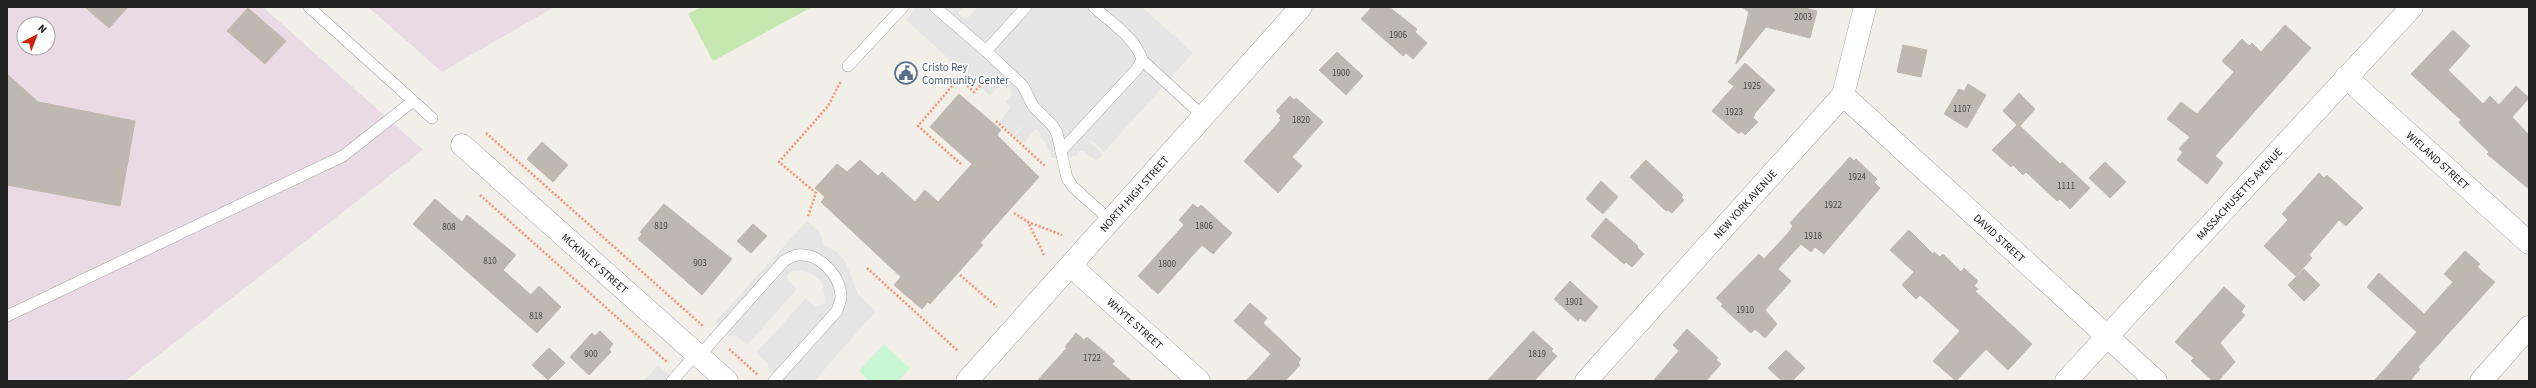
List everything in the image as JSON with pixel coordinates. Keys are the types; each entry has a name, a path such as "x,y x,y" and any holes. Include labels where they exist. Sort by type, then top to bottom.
{"street":[{"name":"NORTH HIGH STREET","path":"967,381 1301,7"},
{"name":"NEW YORK AVENUE","path":"1586,381 1843,95 1865,7"},
{"name":"MASSACHUSETTS AVENUE","path":"2066,381 2412,7"},
{"name":"WIELAND STREET","path":"2346,77 2529,243"},
{"name":"DAVID STREET","path":"1843,95 2156,381"},
{"name":"MCKINLEY STREET","path":"462,145 727,381"},
{"name":"WHYTE STREET","path":"1071,266 1199,381"},
{"path":"2481,381 2529,327"}],"lane":[{"path":"309,7 432,118"},
{"path":"848,66 903,7"},
{"path":"935,7 1000,63 1023,86 1033,106 1052,125 1057,133 1067,178 1073,187 1111,221"},
{"path":"986,51 1026,7"},
{"path":"1094,7 1134,44 1140,52 1142,60 1204,117"},
{"path":"1062,151 1137,69 1142,60"},
{"path":"7,316 343,156 413,101"},
{"path":"675,377 716,337 784,261 796,255 808,255 819,260 830,269 837,282 841,296 836,311 774,381"}],"path":[{"path":"961,164 918,126 959,78 974,92 1000,63"},
{"path":"808,216 816,193 779,162 828,106 848,66"},
{"path":"996,121 1050,170"},
{"path":"486,133 759,376"},
{"path":"480,194 675,377"},
{"path":"1014,213 1028,222 1062,235"},
{"path":"1028,222 1044,255"},
{"path":"867,268 958,351"},
{"path":"960,275 997,307"}],"shaded area":[{"path":"7,7 263,7 423,150 125,381 7,381"},
{"path":"368,7 554,7 442,72"},
{"path":"917,7 963,7 958,13 966,20 978,7 1142,7 1193,53 1104,152 1091,140 1089,142 1103,154 1096,161 1083,151 1078,151 1076,156 1052,158 1045,141 1040,137 1041,135 1036,129 1024,143 1015,136 1026,122 1014,135 999,122 1011,107 1005,102 1012,94 1010,88 999,86 990,96 906,20"},
{"path":"807,221 820,233 824,245 837,252 846,263 858,294 876,311 814,381 779,381 769,371 768,364 756,353 806,298 816,307 826,303 822,282 814,275 802,270 791,271 787,276 788,281 797,289 747,345 735,335 729,336 715,322"},
{"path":"658,365 676,381 644,381"}],"green space":[{"path":"701,7 812,7 713,61 688,14"},
{"path":"884,344 910,368 898,381 870,381 859,371"}],"building":[{"path":"85,7 128,7 109,28"},
{"path":"1372,7 1389,7 1417,29 1415,32 1427,43 1413,59 1406,53 1403,56 1361,19"},
{"path":"1742,7 1801,7 1817,11 1810,38 1766,27 1736,64 1749,12"},
{"path":"248,8 286,41 265,64 227,31"},
{"path":"2285,25 2311,48 2215,156 2223,163 2207,184 2177,160 2183,152 2179,149 2190,137 2167,119 2181,102 2197,114 2234,72 2222,61 2242,39 2249,46 2252,43 2261,52"},
{"path":"2453,30 2470,46 2448,70 2483,104 2490,96 2499,105 2516,86 2529,98 2512,117 2529,135 2529,189 2487,154 2489,152 2459,123 2461,120 2411,74"},
{"path":"1903,45 1927,50 1921,77 1897,72"},
{"path":"1337,52 1363,76 1346,95 1319,70"},
{"path":"1745,63 1775,90 1755,113 1753,118 1758,122 1745,135 1741,131 1739,134 1712,111 1734,86 1728,82"},
{"path":"7,74 38,102 135,121 120,206 7,185"},
{"path":"1968,84 1986,95 1967,128 1944,114 1959,89 1964,91"},
{"path":"2019,93 2035,109 2020,126 2060,164 2062,162 2090,188 2070,209 2060,199 2057,201 2026,172 2023,175 2013,165 2011,167 1992,150 2017,125 2003,111"},
{"path":"959,94 1001,130 997,135 1039,177 980,243 983,245 930,304 928,302 922,309 894,285 901,277 821,202 825,197 815,188 837,164 847,172 860,160 878,176 882,172 915,202 925,190 938,202 972,164 930,127"},
{"path":"1290,96 1294,100 1296,98 1323,122 1292,157 1302,166 1278,193 1244,161 1281,120 1279,118 1281,116 1276,111"},
{"path":"542,142 568,165 553,182 527,159"},
{"path":"1850,157 1854,161 1856,159 1877,179 1874,182 1880,188 1824,254 1815,247 1811,252 1801,244 1778,269 1791,281 1765,310 1777,324 1765,338 1755,329 1751,333 1721,306 1723,304 1716,298 1759,254 1764,259 1789,232 1793,226 1790,223"},
{"path":"1646,160 1683,195 1681,197 1684,200 1672,213 1668,210 1666,211 1630,177"},
{"path":"2105,162 2126,182 2110,198 2089,178"},
{"path":"2319,173 2324,178 2327,175 2363,208 2346,226 2339,220 2309,255 2312,258 2296,276 2264,246 2288,220 2282,214"},
{"path":"1601,181 1618,197 1603,214 1586,199"},
{"path":"435,199 462,222 467,215 516,255 503,270 531,295 539,286 561,307 537,333 413,224"},
{"path":"664,204 732,259 702,295 638,239 642,234 640,232"},
{"path":"1193,204 1198,208 1201,205 1232,233 1213,254 1202,245 1158,294 1138,276 1184,225 1179,220"},
{"path":"1606,218 1638,246 1637,247 1644,254 1632,267 1626,262 1624,264 1591,236"},
{"path":"753,224 767,236 751,253 737,241"},
{"path":"1909,230 1933,254 1934,252 1940,257 1943,254 1961,272 1964,268 1978,281 1974,286 1978,289 1975,291 2032,344 2008,370 1986,349 1956,381 1933,361 1960,331 1920,295 1916,299 1902,285 1914,272 1890,250"},
{"path":"2465,251 2480,264 2477,267 2495,282 2418,367 2420,369 2410,381 2374,381 2417,332 2367,287 2379,273 2424,314 2453,282 2444,274"},
{"path":"2304,269 2320,285 2304,301 2288,285"},
{"path":"1570,281 1598,307 1585,322 1580,318 1578,321 1554,299"},
{"path":"2224,287 2245,306 2241,312 2245,315 2220,343 2235,362 2218,381 2213,381 2191,361 2194,358 2175,342"},
{"path":"1250,303 1267,318 1263,323 1301,359 1298,363 1300,365 1285,381 1246,381 1271,354 1234,321"},
{"path":"1687,329 1718,358 1716,360 1721,364 1706,381 1653,381 1679,351 1673,345"},
{"path":"600,331 613,344 609,349 611,352 589,375 570,357 592,333 595,336"},
{"path":"1533,331 1553,349 1551,351 1557,356 1534,381 1487,381"},
{"path":"1076,333 1084,340 1087,337 1115,361 1112,364 1132,381 1037,381 1067,348 1065,347"},
{"path":"549,348 565,363 548,380 532,365"},
{"path":"1786,350 1805,368 1792,381 1782,381 1768,368"}],"place":[{"name":"Cristo Rey Community Center","path":"906,73"}]}
